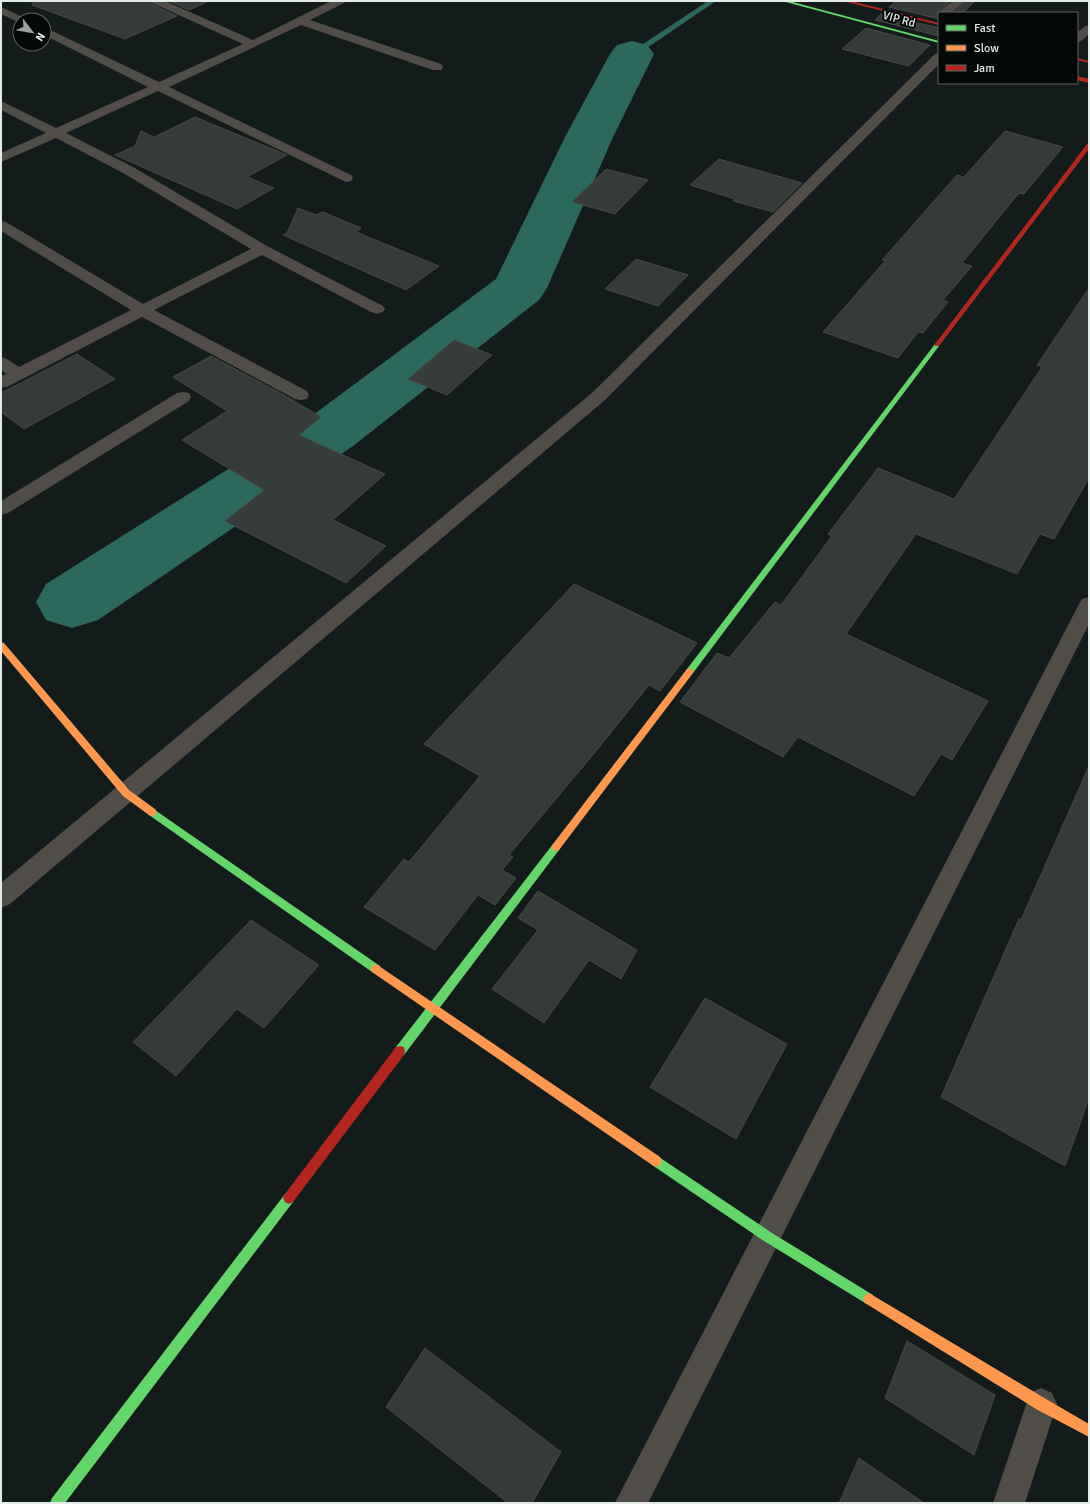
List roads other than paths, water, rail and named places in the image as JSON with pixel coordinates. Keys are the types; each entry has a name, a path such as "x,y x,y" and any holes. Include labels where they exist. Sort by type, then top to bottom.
{"street":[{"path":"156,1 253,44"},
{"path":"314,1 328,7"},
{"path":"1,158 253,44 340,1"},
{"name":"VIP Rd","path":"784,1 938,42"},
{"name":"VIP Rd","path":"845,1 937,21"},
{"path":"945,12 960,1"},
{"path":"1,10 12,16"},
{"path":"301,21 436,67"},
{"path":"1078,38 1089,28"},
{"path":"52,35 160,86 346,178"},
{"path":"1,897 599,396 938,58"},
{"path":"1078,59 1089,62"},
{"path":"1078,78 1089,81"},
{"path":"1,105 128,170 262,249 377,309"},
{"path":"57,1503 1089,145"},
{"path":"1,225 142,310 301,395"},
{"path":"1,383 262,249"},
{"path":"1,362 18,374"},
{"path":"1,509 183,397"},
{"path":"631,1503 768,1237 1089,604"},
{"path":"1,645 126,793 433,1009 768,1237 1041,1404 1089,1431"},
{"path":"1009,1503 1041,1404"}],"waterway":[{"path":"632,54 713,1"},
{"path":"72,602 331,432 519,288 589,137 632,54"}]}
